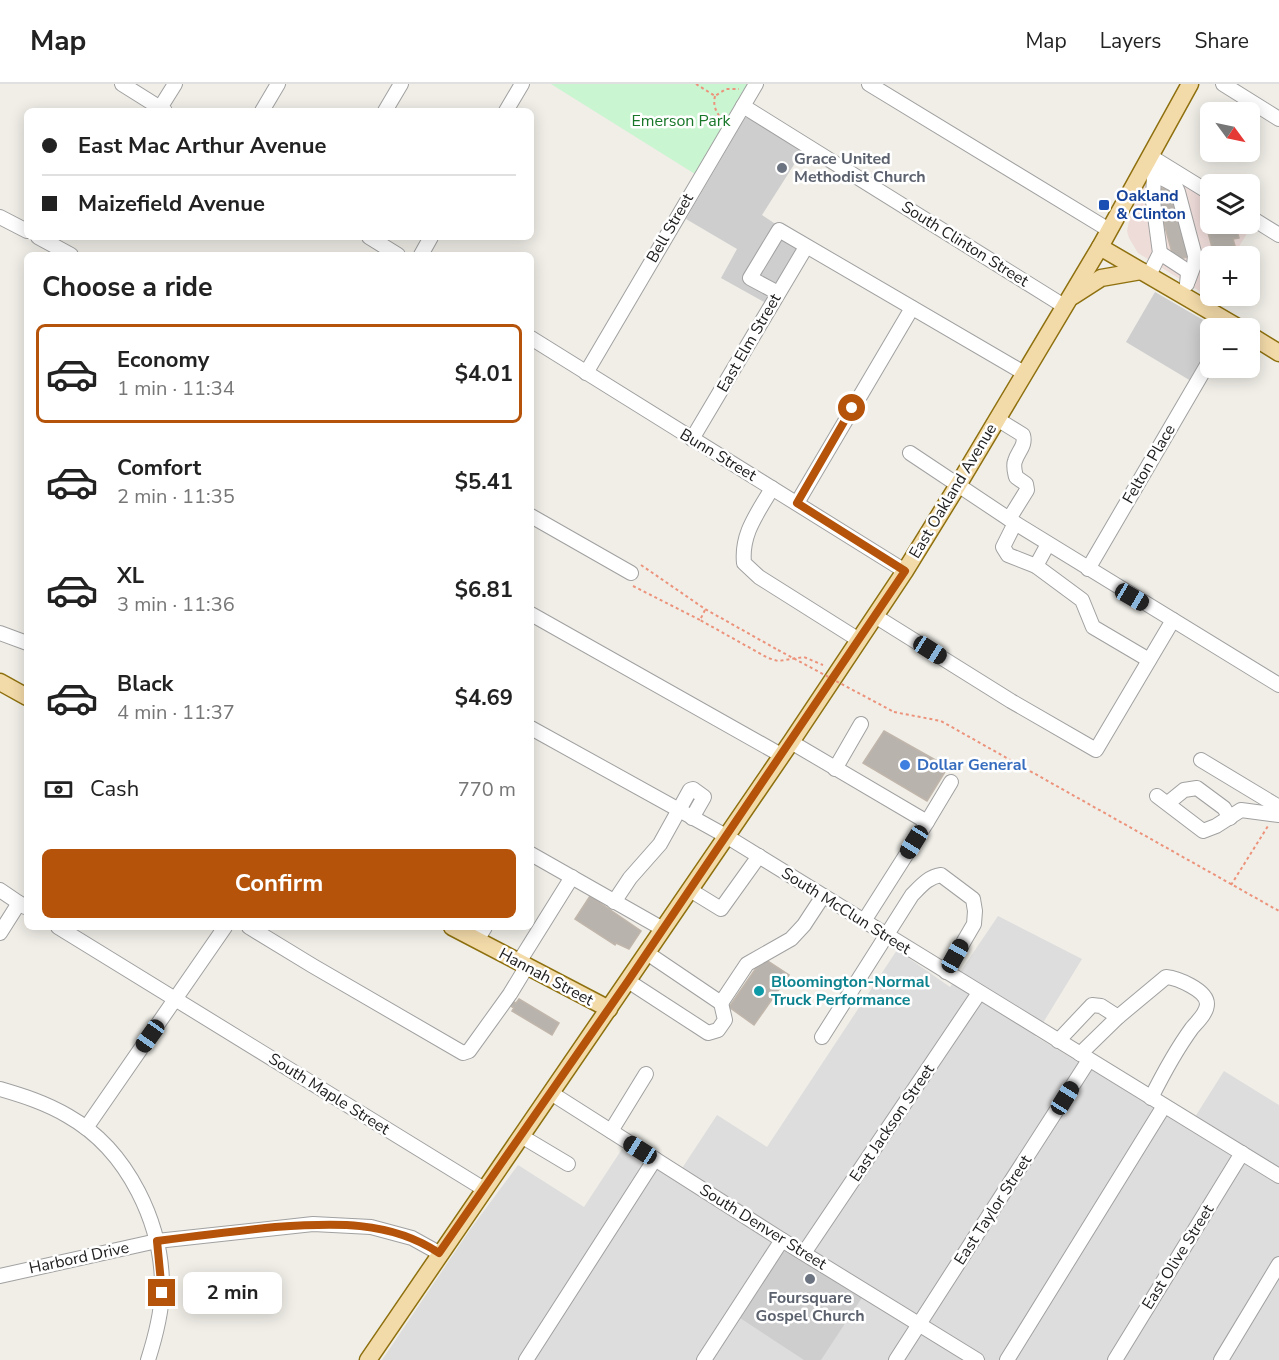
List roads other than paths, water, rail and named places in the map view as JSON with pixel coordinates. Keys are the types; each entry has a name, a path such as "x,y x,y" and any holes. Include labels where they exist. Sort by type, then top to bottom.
{"main road":[{"name":"East Oakland Avenue","path":"368,1360 905,571 1149,166 1190,84"},
{"path":"1100,247 1145,273 1185,288 1223,318"},
{"path":"1066,303 1101,278 1145,273"},
{"path":"1260,341 1279,353"},
{"path":"0,682 24,695"},
{"name":"Hannah Street","path":"466,930 481,934 523,964 609,1009"}],"street":[{"path":"122,84 161,108"},
{"path":"163,108 175,84"},
{"path":"264,108 278,84"},
{"path":"387,108 401,84"},
{"path":"508,108 522,84"},
{"name":"Bell Street","path":"586,374 756,84"},
{"path":"869,84 1109,230"},
{"path":"1224,84 1279,119"},
{"name":"South Clinton Street","path":"743,106 1066,303"},
{"path":"1149,166 1200,189"},
{"path":"1145,273 1160,253 1149,166"},
{"path":"1149,166 1177,188 1195,256 1185,288"},
{"path":"0,217 24,229"},
{"path":"1260,223 1279,235"},
{"path":"778,293 750,278 779,230 1024,374"},
{"path":"43,240 65,252"},
{"path":"374,240 393,252"},
{"name":"East Elm Street","path":"692,440 806,247"},
{"path":"1160,253 1186,270 1185,288"},
{"path":"797,503 912,308"},
{"name":"Bunn Street","path":"534,340 905,571"},
{"name":"Felton Place","path":"1088,569 1200,377"},
{"path":"997,419 1023,435 1025,442 1014,463 1016,477 1026,484 1027,490 1003,547 1008,555 1036,566 1082,600 1093,627 1149,660"},
{"path":"910,453 1048,544 1279,686"},
{"path":"772,488 749,527 743,547 744,563 759,576 859,640"},
{"path":"534,518 631,573"},
{"path":"1036,566 1048,544"},
{"path":"534,616 786,749 835,768 927,822"},
{"path":"876,616 1011,701 1096,750 1173,620"},
{"path":"0,633 24,642"},
{"path":"835,768 861,724"},
{"name":"South McClun Street","path":"534,730 726,836 1279,1176"},
{"path":"1201,760 1279,807"},
{"path":"864,921 951,782"},
{"path":"1230,818 1224,808 1197,788 1184,790 1162,800 1203,831 1230,818 1241,810 1274,819"},
{"path":"614,902 630,878 660,844 690,790 693,789 704,797 692,818"},
{"path":"690,890 721,909 759,856"},
{"path":"534,860 572,877 663,929"},
{"path":"822,1037 912,895 933,876 940,875 973,899 975,911 974,924 946,972"},
{"path":"254,930 296,957 463,1053 469,1051 510,994 523,964 572,877"},
{"path":"0,890 23,905 0,933"},
{"path":"721,1003 747,964 791,939 804,925 823,896"},
{"name":"South Maple Street","path":"63,930 484,1189"},
{"path":"86,1128 223,930"},
{"path":"628,981 708,1033 718,1030 725,1020 721,1003 647,953"},
{"name":"East Taylor Street","path":"896,1360 920,1325 1084,1057 1118,1017 1166,977 1175,978 1195,988 1205,998 1207,1005 1182,1043 1151,1098"},
{"name":"East Jackson Street","path":"804,1253 980,993"},
{"path":"1058,1041 1092,1005 1101,1006 1118,1017"},
{"path":"611,1131 646,1074"},
{"path":"0,1089 36,1100 86,1128 122,1167 134,1185 157,1241 162,1293 156,1335 148,1360"},
{"name":"South Denver Street","path":"551,1093 782,1240 977,1360"},
{"path":"1006,1360 1164,1106"},
{"path":"521,1136 568,1164"},
{"name":"East Olive Street","path":"1115,1360 1242,1153"},
{"path":"526,1360 655,1159"},
{"name":"Harbord Drive","path":"0,1276 157,1241 313,1224 371,1227 412,1238 439,1253"},
{"path":"709,1358 782,1240"},
{"path":"1221,1360 1279,1264"}],"place":[{"name":"Grace United Methodist Church","path":"782,168"},
{"name":"Oakland & Clinton","path":"1104,205"},
{"name":"Dollar General","path":"905,765"},
{"name":"Bloomington-Normal Truck Performance","path":"759,991"},
{"name":"Foursquare Gospel Church","path":"810,1279"}],"park label":[{"name":"Emerson Park","path":"681,121"}]}
